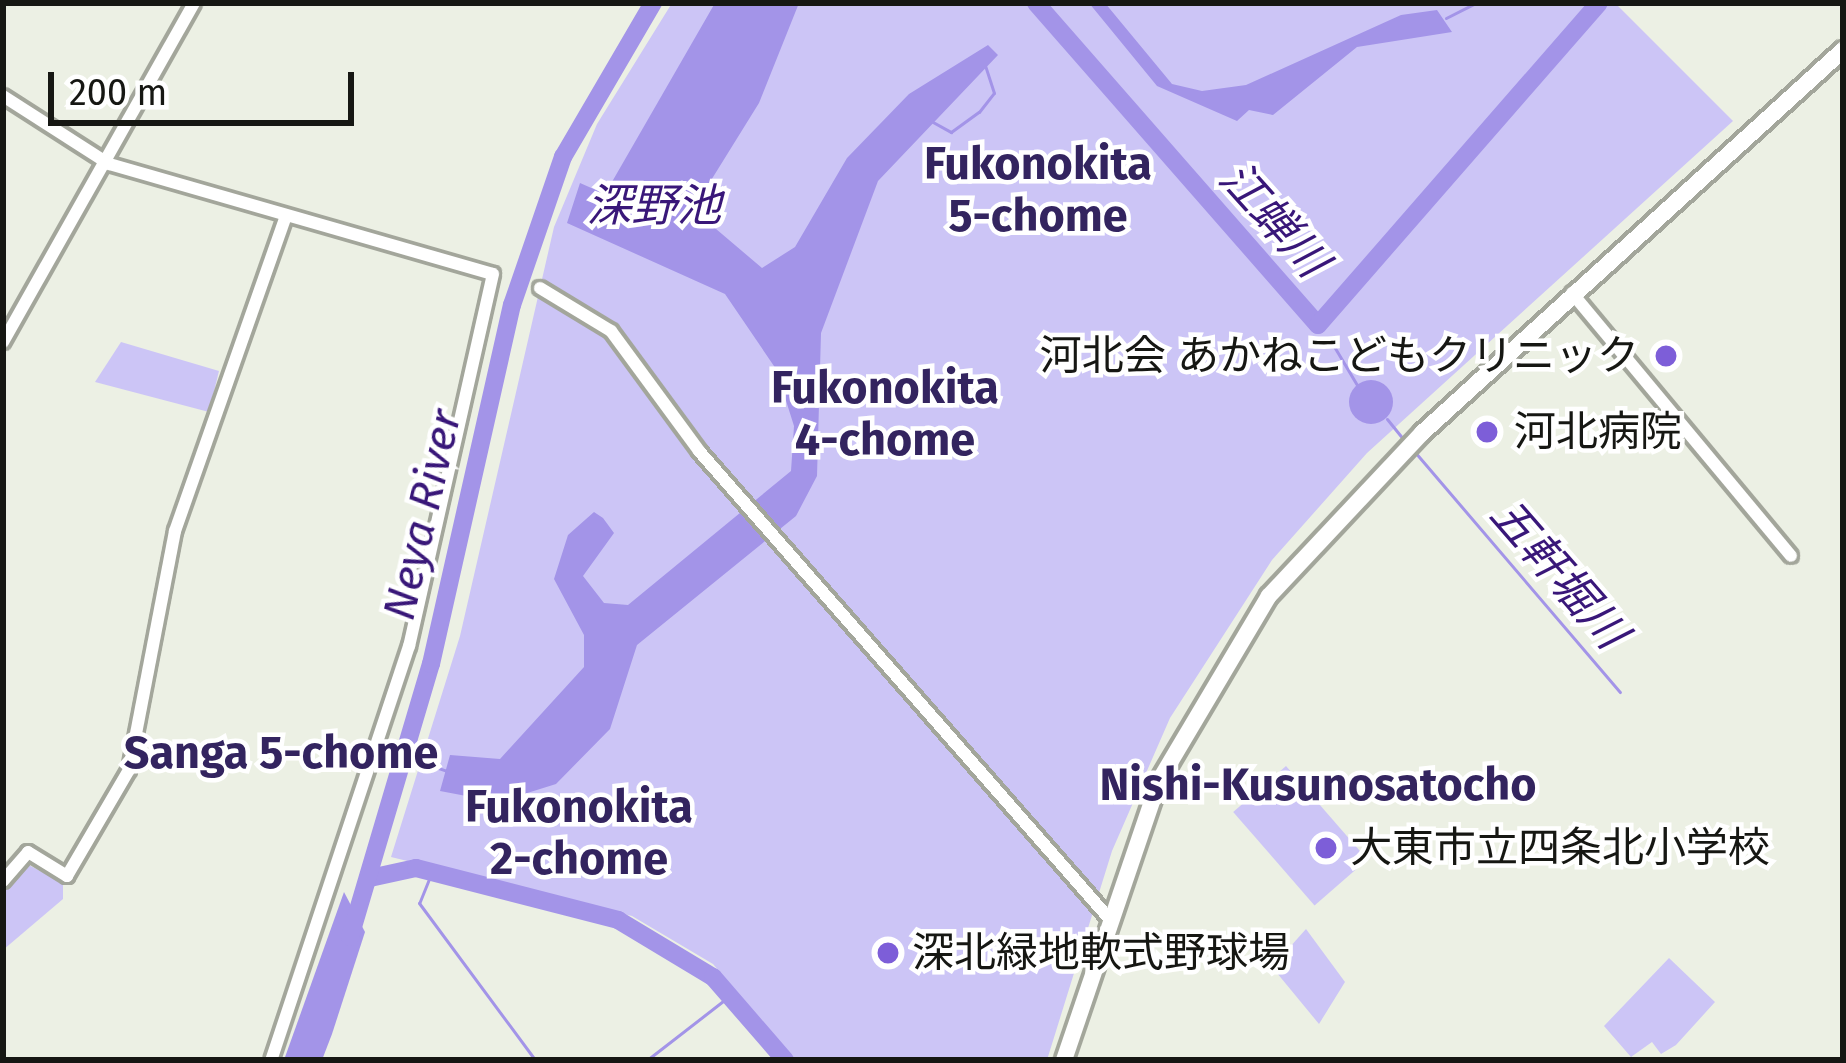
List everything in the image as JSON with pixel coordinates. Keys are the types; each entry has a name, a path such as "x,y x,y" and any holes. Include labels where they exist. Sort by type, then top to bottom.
{"highway":[{"path":"1064,1060 1107,916 1159,781 1237,642 1401,453 1572,292 1843,50"}],"street":[{"path":"3,342 110,164 194,3"},
{"path":"3,96 110,164 494,274 409,646 271,1060"},
{"path":"3,881 28,852 68,876 113,807 175,531 286,216"},
{"path":"540,288 611,332 699,451 1002,802 1107,916"},
{"path":"1572,292 1791,556"}],"shaded area":[{"path":"672,3 1615,3 1733,121 1367,453 1272,560 1170,718 1112,851 1047,1060 795,1060 713,964 632,916 391,857 460,636 554,227 597,124"},
{"path":"121,342 219,371 209,412 95,382"},
{"path":"1286,766 1367,860 1315,906 1233,812"},
{"path":"25,863 63,883 63,899 3,950 3,889"},
{"path":"1306,929 1345,982 1319,1024 1272,967"},
{"path":"1669,958 1715,1002 1676,1045 1661,1054 1652,1042 1631,1057 1604,1026"}],"water":[{"name":"深野池","path":"715,3 799,3 759,103 705,190 709,223 762,268 795,247 847,158 909,94 988,45 998,55 878,181 821,333 817,476 796,516 637,645 610,729 556,784 498,802 440,791 450,755 500,759 584,667 584,635 554,579 568,535 594,512 603,518 614,533 583,576 604,603 628,605 791,471 794,426 776,369 725,294 567,223 580,183 605,194"},
{"path":"1089,3 1105,3 1172,84 1202,91 1246,85 1401,15 1437,10 1452,32 1357,47 1273,115 1249,110 1237,121 1157,86"},
{"path":"1371,380 1386,387 1393,402 1386,417 1371,424 1356,417 1349,402 1356,387"},
{"path":"344,892 365,932 332,1034 322,1060 284,1060"}],"waterway":[{"name":"Neya River","path":"350,937 431,664 512,305 563,157 653,3"},
{"name":"五軒堀川","path":"1036,3 1318,325 1599,3"},
{"path":"1446,18 1476,3"},
{"path":"931,121 951,132 979,112 994,93 985,66"},
{"name":"五軒堀川","path":"1329,338 1357,385"},
{"name":"五軒堀川","path":"1387,419 1404,440"},
{"name":"五軒堀川","path":"1414,451 1620,692"},
{"path":"406,757 447,771"},
{"path":"370,878 416,868 618,920 713,977 785,1060"},
{"path":"431,874 419,903 535,1060"},
{"path":"647,1060 732,994"}],"place":[{"name":"河北会 あかねこどもクリニック","path":"1666,356"},
{"name":"河北病院","path":"1487,432"},
{"name":"大東市立四条北小学校","path":"1326,848"},
{"name":"深北緑地軟式野球場","path":"888,953"}],"district":[{"name":"Fukonokita 5-chome","path":"1038,191"},
{"name":"Fukonokita 4-chome","path":"885,415"},
{"name":"Sanga 5-chome","path":"281,754"},
{"name":"Nishi-Kusunosatocho","path":"1318,786"},
{"name":"Fukonokita 2-chome","path":"579,834"}],"water label":[{"name":"江蝉川","path":"1273,220"}]}
